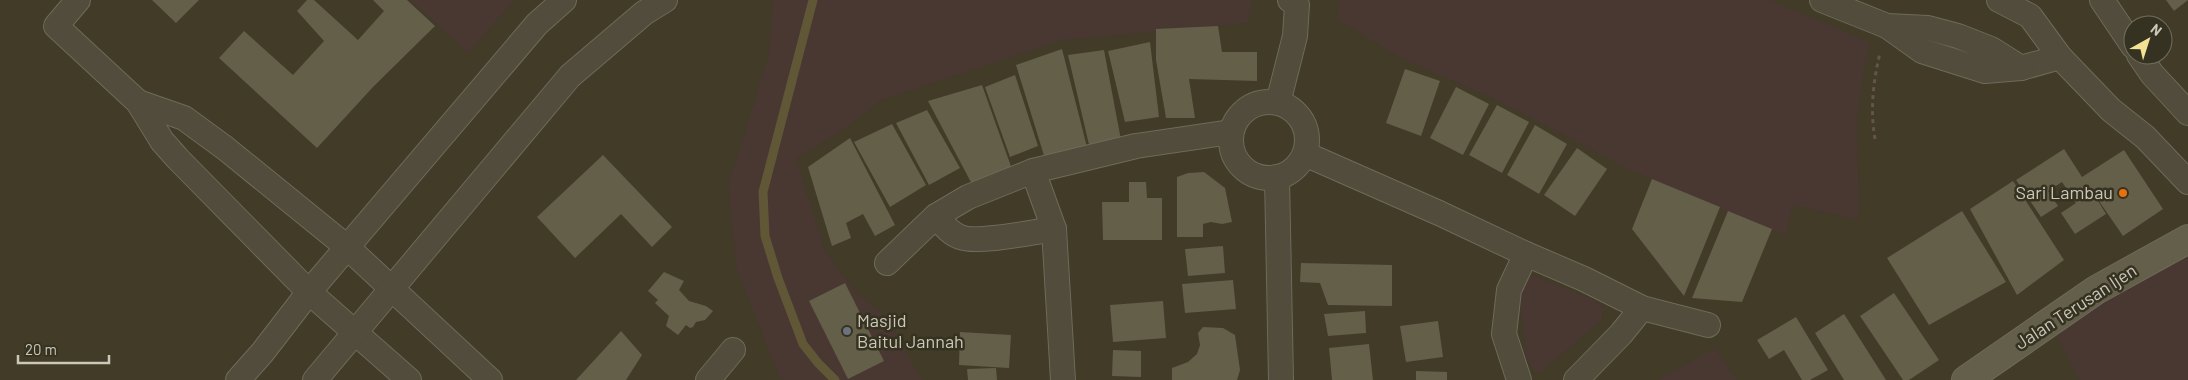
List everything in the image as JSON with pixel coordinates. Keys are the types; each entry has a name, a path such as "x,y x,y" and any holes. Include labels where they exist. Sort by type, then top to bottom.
{"street":[{"path":"78,0 56,26 138,102 162,141 178,160 309,292 409,380"},
{"path":"238,380 309,292 537,24 564,0"},
{"path":"315,380 570,76 644,13 665,0"},
{"path":"1999,0 2030,16 2060,57 2111,110 2145,137 2188,182"},
{"path":"2102,0 2123,31"},
{"path":"1278,103 1295,36 1299,2"},
{"path":"1830,2 1887,26 1928,28 1958,36 1991,49 2021,68 2060,57"},
{"path":"2146,65 2188,114"},
{"path":"1266,101 1278,103 1290,108 1306,128 1307,142 1305,154 1298,165 1288,173 1277,178 1264,178 1252,174 1241,167 1234,157 1230,132 1235,120 1243,111 1254,104 1266,101"},
{"path":"138,102 184,118 203,132 347,248 490,380"},
{"path":"886,262 936,216 968,196 1033,171 1136,146 1230,132"},
{"path":"1305,154 1584,279 1642,308 1708,325"},
{"path":"1033,171 1054,229 1063,380"},
{"path":"1277,178 1281,380"},
{"path":"936,216 949,231 960,238 977,239 1054,229"},
{"name":"Jalan Terusan Ijen","path":"1980,376 2096,290 2188,239"},
{"path":"1519,380 1504,334 1509,290 1526,254"},
{"path":"1576,380 1621,334 1642,308"},
{"path":"708,380 733,350"}],"path":[{"path":"1875,139 1872,122 1874,78 1887,26"}],"shaded area":[{"path":"410,0 515,0 468,53"},
{"path":"773,0 1252,0 1248,23 1063,40 881,100 842,131 796,158 825,251 855,291 883,315 923,380 783,380 779,376 737,270 728,186 769,54"},
{"path":"1339,0 1769,0 1869,42 1857,115 1859,220 1793,205 1786,236 1637,173 1496,100 1399,57 1337,19"},
{"path":"2188,249 2188,380 2080,380 2057,336 2110,291"},
{"path":"1534,276 1594,300 1603,307 1602,320 1541,372 1534,372 1526,358 1520,296 1526,279"},
{"path":"1715,348 1737,380 1657,380"}],"building":[{"path":"152,0 199,0 176,23"},
{"path":"307,0 314,0 358,40 384,11 373,0 407,0 435,26 373,87 317,148 219,58 244,31 293,75 324,41 297,11"},
{"path":"2166,0 2188,0 2174,11"},
{"path":"1218,26 1222,52 1257,52 1257,81 1189,79 1195,118 1166,118 1156,60 1156,29"},
{"path":"1150,42 1159,117 1125,122 1108,51"},
{"path":"1062,49 1087,147 1046,162 1016,65"},
{"path":"1104,50 1121,140 1090,149 1068,55"},
{"path":"1405,69 1440,81 1421,136 1386,123"},
{"path":"1015,75 1038,146 1010,157 985,87"},
{"path":"982,85 1013,172 974,188 928,101"},
{"path":"1456,87 1489,104 1463,155 1430,138"},
{"path":"1497,105 1529,122 1502,173 1469,155"},
{"path":"927,110 960,168 929,185 896,123"},
{"path":"892,124 926,185 890,207 854,142"},
{"path":"1535,125 1567,144 1539,194 1507,175"},
{"path":"850,138 895,225 875,236 863,214 846,223 851,238 832,246 808,167"},
{"path":"1577,148 1607,169 1575,216 1544,195"},
{"path":"2064,149 2082,177 2124,150 2163,209 2123,236 2092,191 2106,214 2075,234 2061,213 2076,203 2062,182 2048,191 2058,206 2041,217 2016,180"},
{"path":"603,155 672,227 652,247 621,214 575,258 537,217"},
{"path":"1204,172 1225,188 1232,222 1203,224 1203,237 1177,237 1177,177 1188,173"},
{"path":"1652,179 1720,207 1684,296 1632,229"},
{"path":"2013,181 2064,260 2017,295 1970,209"},
{"path":"1129,182 1146,182 1147,198 1162,198 1162,240 1103,240 1102,202 1129,202"},
{"path":"1728,211 1772,229 1742,302 1692,298"},
{"path":"1962,211 2006,282 1929,325 1887,258"},
{"path":"1223,246 1225,273 1188,276 1185,249"},
{"path":"1301,263 1392,265 1392,306 1328,305 1320,283 1300,282"},
{"path":"664,272 684,281 679,290 689,301 706,306 713,311 705,320 696,322 693,327 690,328 686,325 678,335 666,326 669,316 655,303 658,300 648,291"},
{"path":"1233,280 1236,309 1185,313 1182,284"},
{"name":"Masjid Baitul Jannah","path":"845,283 884,361 848,379 809,301"},
{"path":"1894,293 1939,360 1909,380 1903,380 1860,316"},
{"path":"1163,301 1166,338 1113,342 1110,305"},
{"path":"1365,311 1366,333 1328,336 1324,314"},
{"path":"1844,314 1886,380 1844,380 1815,333"},
{"path":"1796,317 1828,370 1810,380 1802,380 1784,350 1769,359 1757,340"},
{"path":"1438,321 1443,357 1406,362 1400,326"},
{"path":"1203,327 1223,328 1235,335 1240,370 1237,380 1172,380 1172,368 1188,362 1197,354 1200,345 1198,333"},
{"path":"621,331 642,355 626,380 576,380"},
{"path":"960,332 1011,335 1009,368 959,365"},
{"path":"1369,344 1373,380 1332,380 1329,348"},
{"path":"1113,350 1141,351 1141,377 1112,376"},
{"path":"996,368 997,380 968,380 967,369"},
{"path":"1416,371 1447,372 1447,380 1416,380"}],"waterway":[{"path":"813,0 763,192 765,236 778,278 803,344 835,380"}],"place":[{"name":"Sari Lambau","path":"2123,193"},
{"name":"Masjid Baitul Jannah","path":"847,331"}]}
